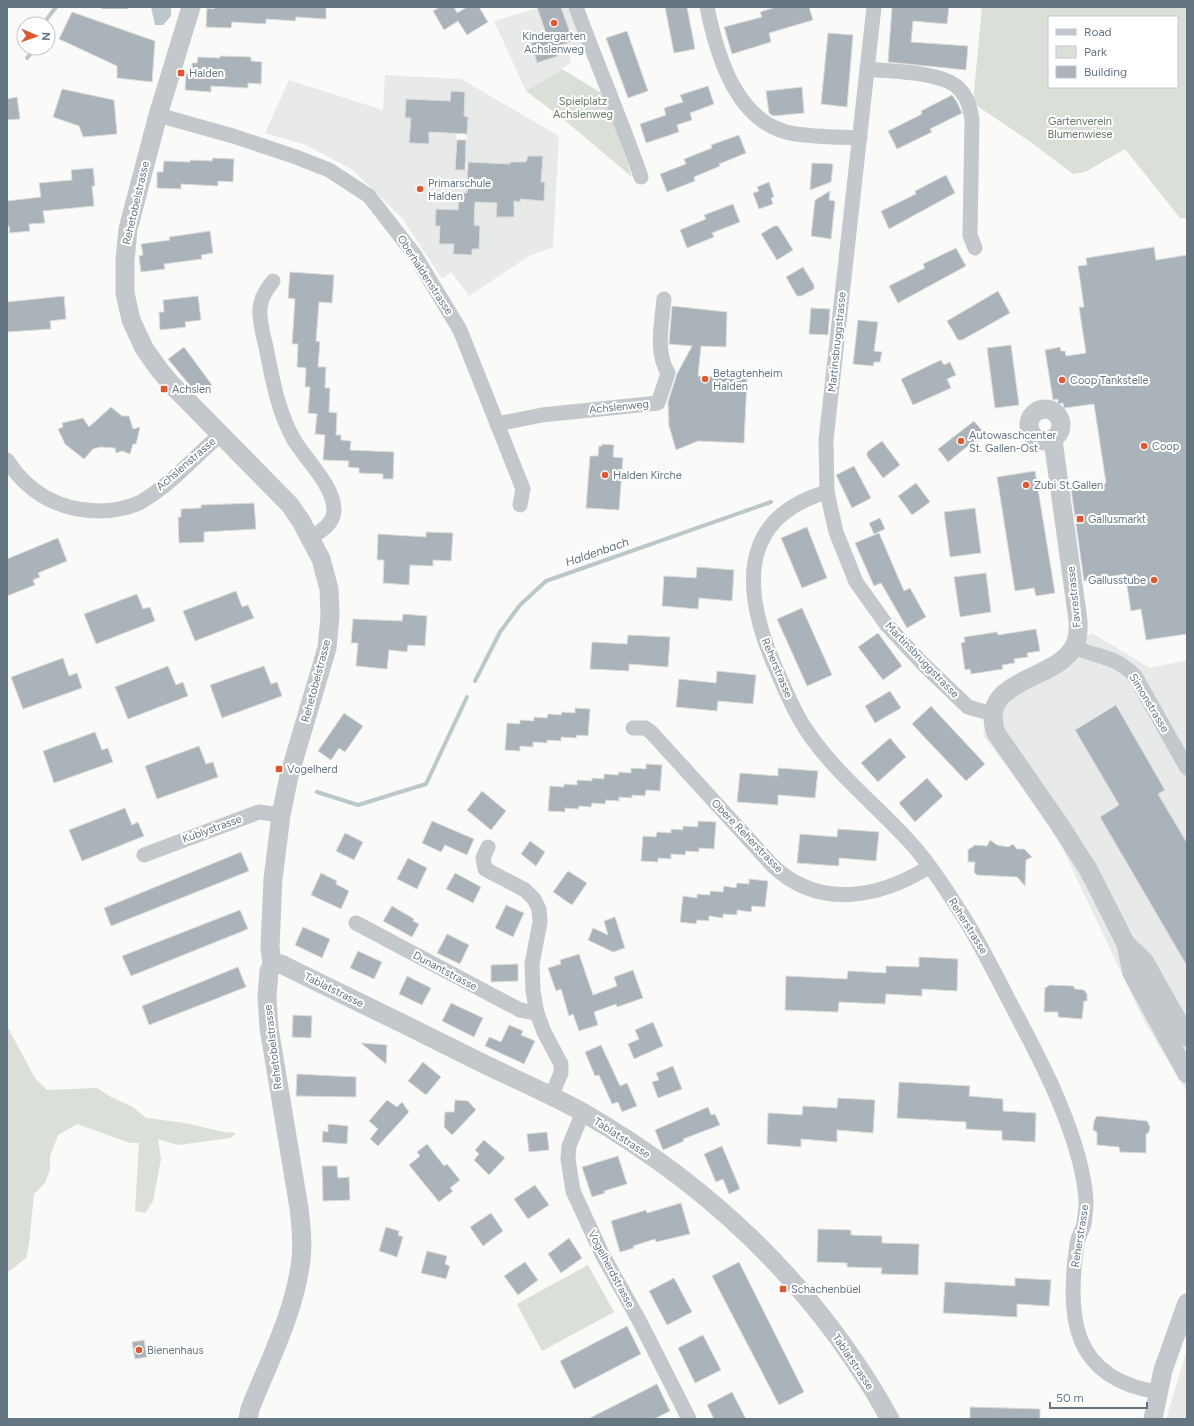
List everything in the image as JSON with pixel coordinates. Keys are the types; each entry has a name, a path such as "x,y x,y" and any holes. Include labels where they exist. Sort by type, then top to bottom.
{"street":[{"name":"Rehetobelstrasse","path":"191,7 158,115 128,229 125,260 125,293 131,320 144,348 172,385 290,505 311,538 321,559 329,589 330,616 327,648 293,761 281,815 273,879 270,947 272,965 269,971 268,988 269,1028 299,1208 302,1234 301,1258 292,1305 250,1409 248,1419"},
{"path":"576,7 602,76 617,110 641,177"},
{"path":"707,7 726,71 740,96 754,113 779,130 795,134 860,138"},
{"name":"Martinsbruggstrasse","path":"874,7 826,440 827,492 836,532 856,582 886,624 923,664 968,707 992,714"},
{"path":"867,69 942,78 961,90 969,106 972,120 970,235 975,248"},
{"name":"Oberhaldenstrasse","path":"158,115 232,136 330,170 369,196 414,254 460,330 523,489 520,505"},
{"path":"273,280 264,293 260,307 261,326 270,368 285,421 295,441 322,480 331,498 334,512 329,524 311,538"},
{"name":"Achslenweg","path":"497,424 542,415 658,403 668,373 663,365 660,344 664,299"},
{"name":"Achslenstrasse","path":"7,460 18,476 52,502 73,509 111,511 123,509 139,502 171,480 220,434"},
{"name":"Favrestrasse","path":"1053,440 1078,619 1078,632 1074,647"},
{"name":"Reherstrasse","path":"827,492 795,506 776,521 764,536 756,558 752,584 760,626 787,693 805,729 839,770 910,842 960,910 985,953 1045,1070 1069,1128 1082,1176 1086,1201 1084,1223 1078,1239 1075,1260 1073,1304 1076,1330 1081,1343 1088,1355 1108,1374 1133,1388 1158,1392"},
{"path":"1074,647 1067,655 1052,667 1017,684 1008,691 999,700 992,714 993,723 996,733 1057,821 1088,869 1126,944 1132,973 1187,1074"},
{"name":"Simonstrasse","path":"1074,647 1085,652 1110,658 1126,667 1135,676 1187,768"},
{"name":"Obere Reherstrasse","path":"633,728 645,728 651,732 756,849 780,873 804,885 823,893 867,894 898,884 929,867"},
{"name":"Kublystrasse","path":"144,854 259,812 281,815"},
{"path":"488,847 483,858 485,869 525,890 534,899 539,909 540,922 532,971 533,991 537,1013 544,1032 561,1064 561,1073 551,1097"},
{"name":"Dunantstrasse","path":"356,923 520,1010 537,1013"},
{"path":"1126,944 1144,961 1187,1037"},
{"name":"Tablatstrasse","path":"272,965 281,964 583,1112 673,1171 720,1208 764,1250 807,1298 824,1319 860,1370 890,1419"},
{"name":"Vogelherdstrasse","path":"583,1112 569,1146 569,1164 573,1191 602,1254 640,1322 689,1419"},
{"path":"1153,1419 1163,1370 1186,1307"}],"shaded area":[{"path":"151,7 171,7 171,16 163,25 155,25"},
{"path":"542,7 576,7 588,40 569,54 571,63 526,91 494,21"},
{"name":"Primarschule Halden","path":"385,75 461,79 559,136 553,247 529,256 469,296 451,272 442,279 402,218 353,170 306,145 265,133 289,80 383,110","holes":["451,91 465,92 464,116 468,117 465,162 503,164 510,171 510,162 526,162 528,156 542,156 541,182 545,183 544,200 535,200 521,195 520,202 514,201 513,217 496,217 497,199 467,201 474,225 480,226 479,249 472,249 472,255 453,254 454,244 439,243 440,226 435,226 436,209 458,210 459,193 467,193 468,170 455,169 457,128 443,127 443,133 429,132 428,144 409,143 411,118 405,118 450,101"]},
{"path":"1092,633 1150,668 1187,660 1187,1092 1145,1023 1051,824 983,735 996,687"},
{"path":"1187,1350 1187,1419 1166,1419"}],"green space":[{"name":"Gartenverein Blumenwiese","path":"982,7 1187,7 1187,218 1180,218 1125,149 1085,172 1073,174 1032,143 973,103"},
{"name":"Spielplatz Achslenweg","path":"562,69 605,95 632,177 562,118 526,91"},
{"path":"7,1026 35,1078 47,1090 97,1088 111,1097 133,1107 146,1118 185,1123 223,1132 236,1133 231,1138 178,1145 158,1139 161,1159 153,1201 145,1213 135,1211 139,1143 130,1143 77,1124 58,1135 50,1156 50,1170 45,1183 34,1194 29,1244 26,1258 7,1273"},
{"path":"588,1265 614,1312 542,1351 517,1304"}],"building":[{"path":"214,7 326,7 326,19 296,17 295,21 266,19 266,24 232,22 231,28 206,27 207,8 214,9"},
{"path":"440,7 454,7 457,13 467,7 479,7 488,22 467,35 458,21 444,30 433,11"},
{"name":"Kindergarten Achslenweg","path":"537,7 561,7 573,41 554,47 558,56 537,63 531,43 547,37"},
{"path":"665,7 687,7 695,49 674,53"},
{"path":"776,7 809,7 813,20 769,33 771,42 732,54 724,27 762,17 760,12"},
{"path":"892,7 949,7 947,24 913,21 911,42 968,46 966,70 888,62"},
{"path":"72,12 155,41 152,82 117,78 117,66 59,39"},
{"path":"627,31 648,91 628,98 606,38"},
{"path":"828,33 853,35 847,107 821,104"},
{"path":"220,56 251,57 251,61 262,62 261,84 248,83 248,88 211,86 211,92 185,90 186,74 192,74 192,63 197,63 198,57 220,58"},
{"path":"708,86 714,104 690,113 692,120 677,125 679,132 646,143 640,124 666,115 664,108 683,102 680,95"},
{"path":"802,87 804,113 773,116 769,113 766,91"},
{"path":"62,89 114,100 117,134 83,137 79,126 53,117"},
{"path":"451,91 465,92 464,116 468,117 467,134 429,132 429,144 409,143 411,118 405,118 406,99 450,101"},
{"path":"952,95 962,113 930,129 932,132 897,149 888,131 922,114 921,111"},
{"path":"17,97 20,119 7,120 7,99"},
{"path":"739,135 746,153 719,164 720,166 694,177 695,181 667,192 660,174 686,164 684,159 712,148 711,145"},
{"path":"457,140 466,140 465,170 455,170"},
{"path":"528,156 543,156 541,182 545,182 544,201 520,199 520,202 514,201 514,217 496,217 497,203 475,202 474,225 480,226 479,249 472,249 472,255 453,254 454,244 439,244 440,226 435,226 436,209 458,210 459,193 467,193 468,162 510,164 510,162 526,162"},
{"path":"213,158 234,159 233,182 218,181 218,186 181,184 181,189 157,188 157,172 163,172 164,161 212,161"},
{"path":"812,163 833,164 831,182 810,190"},
{"path":"93,168 95,186 92,186 94,206 43,211 45,223 29,224 30,231 10,233 9,226 7,226 7,201 41,197 39,183 72,180 71,170"},
{"path":"946,175 955,193 889,229 881,211 916,194 915,191"},
{"path":"769,182 774,197 771,198 773,204 759,209 753,193 759,191 757,187"},
{"path":"830,191 829,200 835,201 831,239 811,236 815,200"},
{"path":"733,204 740,222 712,233 714,237 687,248 680,230 706,219 704,215"},
{"path":"774,226 778,226 793,250 777,260 761,234"},
{"path":"210,231 213,253 201,255 202,259 164,264 165,269 141,272 139,256 143,255 141,244 170,240 169,237"},
{"name":"Coop","path":"1154,247 1156,260 1187,255 1187,634 1146,640 1141,609 1131,611 1125,574 1084,581 1071,489 1106,483 1094,404 1064,408 1063,403 1058,404 1058,399 1053,400 1045,350 1060,347 1061,351 1065,351 1066,356 1086,353 1079,307 1084,307 1078,266 1087,265 1086,258"},
{"path":"956,248 966,266 898,303 889,286 925,268 923,264"},
{"path":"803,267 814,285 814,289 801,296 797,296 786,277"},
{"path":"290,272 334,275 332,303 319,302 316,341 320,342 318,367 326,367 325,388 330,388 329,412 337,413 336,435 341,435 341,440 351,441 350,450 394,452 393,479 383,479 383,474 359,473 359,468 348,467 349,461 323,460 325,435 315,434 317,414 308,413 310,387 305,387 306,368 297,367 298,344 292,344 295,299 288,298"},
{"path":"998,291 1010,313 962,340 958,340 947,321"},
{"path":"64,296 66,319 50,321 51,329 7,332 7,302"},
{"path":"198,296 201,320 185,322 186,327 160,330 159,312 164,312 163,300"},
{"name":"Betagtenheim Halden","path":"672,306 727,312 726,347 701,346 698,376 747,379 744,443 698,441 676,450 669,426 668,402 677,374 692,346 669,344"},
{"path":"811,308 830,309 828,335 809,334"},
{"path":"858,320 878,322 874,351 882,352 880,362 874,362 873,366 853,364"},
{"path":"1011,345 1019,405 995,408 987,348"},
{"path":"184,347 212,385 198,395 168,359"},
{"path":"941,360 944,365 950,362 956,375 947,379 951,388 913,405 901,379"},
{"path":"111,407 122,416 129,416 133,429 140,427 136,444 133,444 130,454 122,451 116,453 115,448 101,447 93,449 84,459 65,444 58,429 63,427 62,423 83,418 89,427"},
{"name":"Autowaschcenter St. Gallen-Ost","path":"974,421 984,433 948,462 938,449"},
{"path":"882,441 900,465 883,478 867,456 867,452"},
{"name":"Halden Kirche","path":"602,444 614,445 613,457 623,458 619,510 586,508 590,456 598,456 599,446 602,446"},
{"path":"854,466 871,498 852,508 836,475"},
{"path":"1035,471 1055,593 1036,596 1034,588 1015,591 997,477"},
{"path":"916,483 930,502 912,515 898,496"},
{"path":"254,503 256,529 204,532 204,542 179,543 178,517 181,517 181,509 201,508 201,505"},
{"path":"975,508 981,553 950,557 944,512"},
{"path":"880,518 885,529 874,534 869,523"},
{"path":"807,527 827,578 802,588 781,538"},
{"path":"426,532 453,533 451,561 433,560 433,566 410,565 409,585 383,583 384,560 377,560 378,534 426,537"},
{"path":"879,533 904,591 910,588 926,617 907,628 881,583 874,586 855,543"},
{"path":"58,538 67,561 38,573 40,577 33,580 35,585 7,596 7,559"},
{"path":"697,567 734,570 732,601 699,598 698,609 662,606 664,576 696,578"},
{"path":"986,573 991,612 960,617 954,577"},
{"path":"236,591 242,607 248,605 254,618 195,641 183,611"},
{"path":"137,594 143,609 150,607 155,621 96,644 84,614"},
{"path":"802,608 832,675 807,686 777,619"},
{"path":"403,614 427,616 425,646 408,645 407,652 389,650 387,669 356,666 358,643 351,643 353,619 402,621"},
{"path":"1036,629 1040,651 1027,653 1028,657 1014,659 1015,663 1002,665 1003,669 971,674 970,669 965,670 961,643 965,642 964,637 997,632 998,635"},
{"path":"878,633 902,666 883,680 858,647"},
{"path":"628,635 670,637 668,667 629,664 629,671 590,669 592,642 627,644"},
{"path":"63,658 69,676 77,673 82,688 23,709 11,677"},
{"path":"168,666 176,685 183,682 188,696 128,719 115,687"},
{"path":"264,666 271,684 277,682 282,696 222,718 210,685"},
{"path":"717,671 756,675 753,704 718,701 717,711 676,707 679,679 716,683"},
{"path":"890,691 901,708 875,723 865,706"},
{"path":"1116,705 1165,790 1158,794 1187,843 1187,966 1100,817 1119,805 1075,730"},
{"path":"931,706 985,764 966,781 912,724"},
{"path":"575,708 590,709 588,736 577,735 576,738 561,737 561,741 547,740 547,743 533,742 533,747 520,746 520,751 505,750 507,723 520,724 520,720 534,721 534,717 547,718 548,714 561,715 562,712 575,713"},
{"path":"344,713 363,726 345,752 339,748 331,760 318,751"},
{"path":"95,732 102,750 108,748 113,762 54,783 43,751"},
{"path":"890,738 906,757 878,782 861,763"},
{"path":"199,746 206,764 213,762 218,777 157,799 145,766"},
{"path":"646,764 662,765 660,791 646,790 645,796 632,795 632,798 619,797 619,801 606,800 605,804 592,803 591,807 579,806 578,809 565,808 565,812 548,811 550,786 564,787 564,784 577,785 577,780 592,781 592,778 604,779 604,774 618,775 619,772 631,773 631,768 646,769"},
{"path":"778,768 818,771 815,798 778,795 778,805 737,802 740,773 778,776"},
{"path":"927,778 943,796 915,822 899,803"},
{"path":"482,791 506,811 491,830 467,810"},
{"path":"125,808 132,825 138,822 144,836 82,861 69,830"},
{"path":"432,821 474,839 467,855 445,845 441,852 422,843"},
{"path":"698,821 716,822 714,849 699,848 699,852 686,851 685,855 671,854 671,859 658,858 658,862 641,861 643,836 656,837 657,832 671,833 671,829 683,830 683,826 698,827"},
{"path":"838,829 879,832 876,861 839,858 839,866 797,863 800,834 837,837"},
{"path":"345,833 363,842 354,860 336,851"},
{"path":"990,840 997,845 1008,847 1013,844 1017,849 1024,849 1032,857 1026,860 1025,886 1017,877 977,875 974,872 975,862 968,862 968,850 975,845 987,846"},
{"path":"530,841 545,852 536,866 521,854"},
{"path":"241,852 249,871 111,926 104,908"},
{"path":"408,858 427,868 417,889 397,879"},
{"path":"568,871 587,883 572,905 553,892"},
{"path":"321,873 337,881 336,884 349,891 341,909 311,895"},
{"path":"455,873 481,887 473,903 446,889"},
{"path":"749,879 768,881 765,907 752,906 751,912 737,910 737,915 723,914 723,918 709,916 709,921 697,920 696,924 680,922 683,896 697,898 697,894 710,895 710,891 723,892 724,886 736,888 737,883 749,884"},
{"path":"506,905 524,913 513,937 495,928"},
{"path":"392,906 414,919 413,921 419,924 412,937 383,921"},
{"path":"240,910 248,929 131,976 122,956"},
{"path":"615,917 625,948 613,952 588,940 593,928 608,935 604,921"},
{"path":"303,927 330,939 322,958 295,945"},
{"path":"447,934 469,945 460,964 437,953"},
{"path":"358,951 382,962 374,979 350,968"},
{"path":"579,954 593,995 617,986 614,977 633,970 643,998 617,1007 616,1004 594,1012 598,1025 579,1031 573,1014 569,1016 561,989 556,991 548,968 561,964 560,960"},
{"path":"919,957 958,959 957,991 922,989 922,996 886,994 885,1004 839,1002 838,1012 785,1010 786,976 847,979 848,971 886,973 886,966 919,967"},
{"path":"518,964 518,981 491,982 491,965"},
{"path":"238,967 246,987 149,1025 142,1006"},
{"path":"407,976 431,988 422,1005 399,994"},
{"path":"1050,985 1073,986 1075,989 1084,990 1087,994 1087,1001 1084,1001 1082,1019 1058,1017 1058,1012 1044,1012 1045,988"},
{"path":"451,1003 483,1018 474,1037 442,1021"},
{"path":"293,1015 312,1016 311,1038 292,1037"},
{"path":"653,1022 663,1046 634,1059 628,1044 639,1039 635,1030"},
{"path":"509,1025 523,1031 521,1035 535,1041 524,1064 485,1046 489,1037 501,1042"},
{"path":"361,1043 387,1045 386,1064"},
{"path":"601,1045 620,1086 627,1083 637,1106 622,1112 618,1102 612,1104 599,1075 595,1076 585,1052"},
{"path":"423,1062 441,1077 426,1095 408,1081"},
{"path":"673,1066 682,1089 658,1098 652,1082 659,1080 656,1073"},
{"path":"297,1074 356,1077 356,1097 296,1096"},
{"path":"899,1082 970,1086 969,1096 1003,1099 1003,1111 1036,1113 1035,1142 1002,1140 1002,1131 966,1129 966,1122 897,1118"},
{"path":"838,1098 875,1100 873,1133 837,1130 837,1142 801,1139 801,1147 767,1144 768,1113 802,1115 803,1106 837,1108"},
{"path":"387,1100 397,1107 402,1102 409,1112 378,1146 370,1139 378,1129 369,1121"},
{"path":"455,1100 468,1101 476,1110 452,1135 444,1127 445,1112 454,1112"},
{"path":"708,1107 711,1115 715,1114 720,1125 683,1139 684,1141 663,1150 655,1130"},
{"path":"1097,1116 1147,1121 1150,1127 1149,1132 1146,1134 1146,1153 1120,1152 1119,1147 1097,1145 1097,1132 1093,1130 1094,1121"},
{"path":"328,1124 348,1126 347,1144 322,1142 323,1131 328,1132"},
{"path":"547,1132 549,1150 529,1152 527,1134"},
{"path":"484,1140 505,1158 489,1175 474,1160 479,1154 475,1150"},
{"path":"427,1144 444,1166 447,1164 460,1180 450,1188 453,1191 439,1202 409,1165 420,1156 417,1152"},
{"path":"722,1146 740,1189 729,1194 723,1179 716,1182 704,1154"},
{"path":"618,1156 627,1184 604,1191 605,1193 592,1197 582,1167"},
{"path":"322,1166 337,1166 338,1178 349,1177 350,1200 323,1201"},
{"path":"535,1185 549,1205 528,1219 514,1199"},
{"path":"681,1203 690,1234 656,1242 655,1239 620,1252 611,1221 646,1210 647,1213"},
{"path":"491,1213 503,1231 483,1246 470,1227"},
{"path":"386,1227 399,1231 398,1235 403,1237 397,1257 379,1251"},
{"path":"818,1229 851,1230 851,1235 882,1236 882,1243 919,1244 918,1275 881,1274 882,1268 847,1267 847,1263 817,1262"},
{"path":"569,1238 582,1258 561,1273 548,1254"},
{"path":"427,1251 447,1256 445,1264 450,1266 446,1279 421,1273"},
{"path":"525,1262 538,1280 518,1295 504,1276"},
{"path":"739,1262 804,1392 779,1405 712,1276"},
{"path":"674,1278 692,1312 667,1325 649,1291"},
{"path":"1015,1278 1051,1280 1049,1306 1017,1304 1017,1317 943,1313 945,1282 1015,1286"},
{"path":"627,1326 641,1354 574,1389 560,1361"},
{"path":"703,1335 721,1370 695,1383 678,1348"},
{"name":"Bienenhaus","path":"144,1340 147,1357 135,1359 132,1342"},
{"path":"657,1384 670,1411 654,1419 588,1419"},
{"path":"732,1392 746,1419 714,1419 707,1405"},
{"path":"970,1407 1040,1409 1040,1419 970,1419"}],"waterway":[{"path":"49,16 56,7"},
{"path":"103,7 127,7"},
{"name":"Haldenbach","path":"475,681 500,632 520,605 546,581 771,502"},
{"name":"Haldenbach","path":"317,792 358,805 426,784 467,697"}],"place":[{"name":"Kindergarten Achslenweg","path":"554,23"},
{"name":"Halden","path":"181,73"},
{"name":"Primarschule Halden","path":"420,189"},
{"name":"Betagtenheim Halden","path":"705,379"},
{"name":"Coop Tankstelle","path":"1062,380"},
{"name":"Achslen","path":"164,389"},
{"name":"Autowaschcenter St. Gallen-Ost","path":"961,441"},
{"name":"Coop","path":"1144,446"},
{"name":"Halden Kirche","path":"605,475"},
{"name":"Zubi St.Gallen","path":"1026,485"},
{"name":"Gallusmarkt","path":"1080,519"},
{"name":"Gallusstube","path":"1154,580"},
{"name":"Vogelherd","path":"279,769"},
{"name":"Schachenbüel","path":"783,1289"},
{"name":"Bienenhaus","path":"139,1350"}]}
